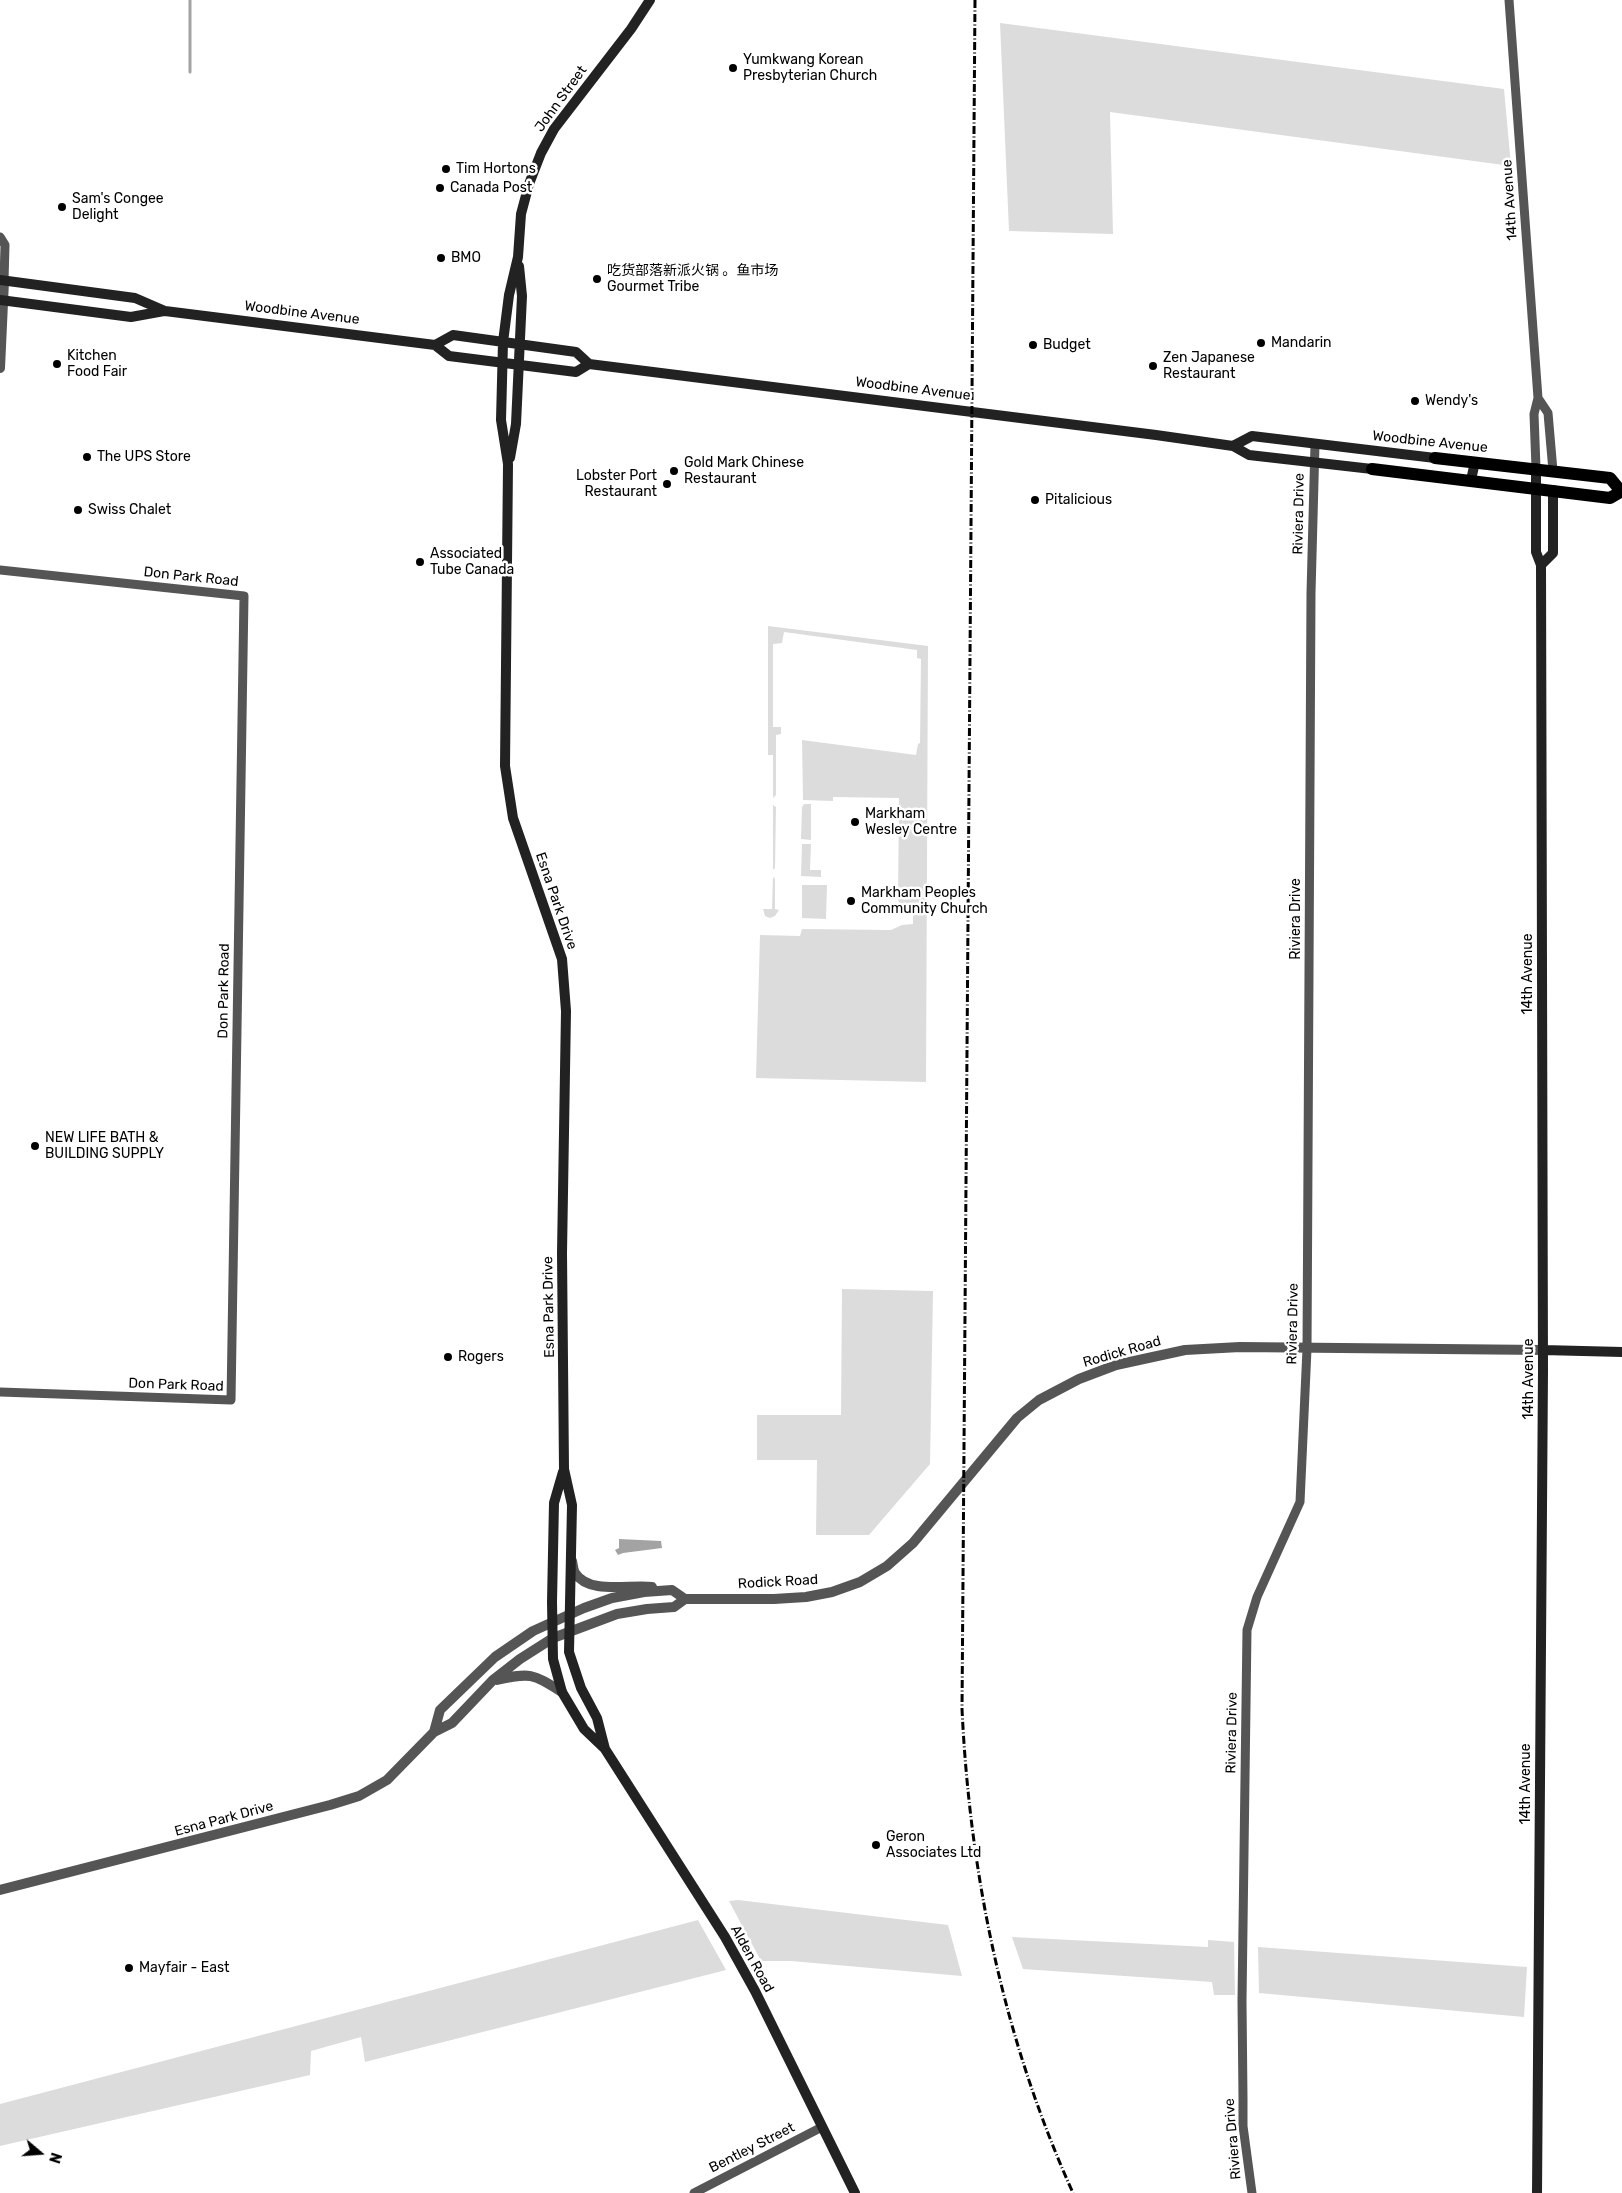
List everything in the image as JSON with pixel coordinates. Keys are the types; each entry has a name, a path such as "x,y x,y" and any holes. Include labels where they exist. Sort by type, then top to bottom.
{"main road":[{"name":"John Street","path":"518,365 522,296 518,257 521,214 529,184 541,153 554,129 631,29 650,0"},
{"name":"John Street","path":"502,364 508,295 518,257"},
{"name":"Woodbine Avenue","path":"2,280 135,298 165,311 435,345 449,356 502,364 576,372 589,364"},
{"name":"Woodbine Avenue","path":"2,300 131,317 165,311"},
{"name":"Woodbine Avenue","path":"435,345 453,335 576,352 589,364 1010,416 1233,446 1249,455 1610,498 1622,491 1610,478 1536,468 1252,436 1233,446"},
{"name":"Esna Park Drive","path":"502,364 501,420 508,464 505,766 512,818 562,959 566,1011 562,1253 564,1469 572,1505 569,1630"},
{"name":"Esna Park Drive","path":"508,464 516,424 518,365"},
{"path":"1471,480 1475,462"},
{"name":"14th Avenue","path":"1536,468 1536,552 1541,565 1543,1350 1537,2193"},
{"name":"14th Avenue","path":"1541,565 1553,553 1553,490"},
{"name":"Rodick Road","path":"1543,1350 1622,1352"},
{"name":"Esna Park Drive","path":"552,1622 554,1503 564,1469"},
{"name":"Alden Road","path":"552,1622 553,1659 562,1692 584,1729 605,1749 725,1937 756,1991 855,2193"},
{"name":"Alden Road","path":"569,1630 569,1652 581,1688 597,1718 605,1749"}],"street":[{"name":"14th Avenue","path":"1509,0 1538,398 1534,414 1536,468"},
{"path":"0,237 4,245 0,368"},
{"name":"14th Avenue","path":"1538,398 1548,413 1553,490"},
{"name":"Riviera Drive","path":"1252,2193 1243,2126 1242,2001 1247,1630 1258,1597 1300,1502 1307,1349 1311,603 1315,444"},
{"name":"Don Park Road","path":"0,570 244,596 231,1400 0,1392"},
{"name":"Rodick Road","path":"569,1630 618,1614 674,1607 685,1599 806,1597 832,1592 860,1582 887,1566 902,1553 1017,1418 1039,1400 1079,1378 1116,1365 1185,1350 1240,1347 1543,1350"},
{"path":"570,1554 575,1573 587,1583 604,1588 640,1586 672,1590 685,1599"},
{"path":"569,1615 612,1598 644,1592 672,1590"},
{"name":"Esna Park Drive","path":"434,1732 440,1710 479,1671 514,1643 569,1615"},
{"name":"Esna Park Drive","path":"0,1890 330,1806 359,1796 388,1780 434,1732 452,1723 493,1680 520,1659 552,1638 569,1630"},
{"path":"493,1680 521,1674 535,1675 562,1692"},
{"name":"Bentley Street","path":"694,2193 822,2127"}],"shaded area":[{"path":"1000,23 1504,89 1511,166 1110,112 1113,234 1009,231"},
{"path":"768,626 928,646 926,1082 756,1078 760,935 800,936 802,929 891,930 902,925 913,924 913,913 902,911 898,900 899,798 833,797 833,801 803,800 802,740 916,755 918,744 920,743 921,659 917,658 917,650 784,632 782,643 773,644 773,727 781,727 781,734 776,735 776,795 773,798 773,755 768,755"},
{"path":"804,804 811,804 811,840 801,839 802,807"},
{"path":"773,805 776,807 775,868 773,870"},
{"path":"802,844 811,844 810,870 821,870 821,877 801,876"},
{"path":"773,877 775,879 775,909 779,910 775,916 770,918 765,916 763,909 772,909"},
{"path":"802,885 827,885 826,919 802,918"},
{"path":"842,1289 933,1291 930,1464 869,1535 816,1535 817,1460 757,1460 757,1415 841,1415"},
{"path":"619,1539 661,1541 662,1548 618,1555 615,1550 619,1548"},
{"path":"738,1900 948,1925 962,1976 791,1961 761,1961 729,1901"},
{"path":"698,1920 726,1970 365,2062 361,2037 311,2051 310,2075 0,2146 0,2104"},
{"path":"1012,1937 1208,1947 1208,1940 1234,1942 1235,1995 1214,1995 1212,1982 1023,1969"},
{"path":"1258,1947 1527,1967 1524,2017 1259,1993"}],"waterway":[{"path":"190,0 190,72"}],"railway":[{"path":"975,0 962,1709 966,1772 973,1834 982,1896 995,1957 1010,2017 1028,2076 1049,2135 1073,2193"}],"place":[{"name":"Yumkwang Korean Presbyterian Church","path":"733,68"},
{"name":"Tim Hortons","path":"446,169"},
{"name":"Canada Post","path":"440,188"},
{"name":"Sam's Congee Delight","path":"62,207"},
{"name":"BMO","path":"441,258"},
{"name":"吃货部落新派火锅 。鱼市场 Gourmet Tribe","path":"597,279"},
{"name":"Mandarin","path":"1261,343"},
{"name":"Budget","path":"1033,345"},
{"name":"Kitchen Food Fair","path":"57,364"},
{"name":"Zen Japanese Restaurant","path":"1153,366"},
{"name":"Wendy's","path":"1415,401"},
{"name":"The UPS Store","path":"87,457"},
{"name":"Gold Mark Chinese Restaurant","path":"674,471"},
{"name":"Lobster Port Restaurant","path":"667,484"},
{"name":"Pitalicious","path":"1035,500"},
{"name":"Swiss Chalet","path":"78,510"},
{"name":"Associated Tube Canada","path":"420,562"},
{"name":"Markham Wesley Centre","path":"855,822"},
{"name":"Markham Peoples Community Church","path":"851,901"},
{"name":"NEW LIFE BATH & BUILDING SUPPLY","path":"35,1146"},
{"name":"Rogers","path":"448,1357"},
{"name":"Geron Associates Ltd","path":"876,1845"},
{"name":"Mayfair - East","path":"129,1968"}]}
